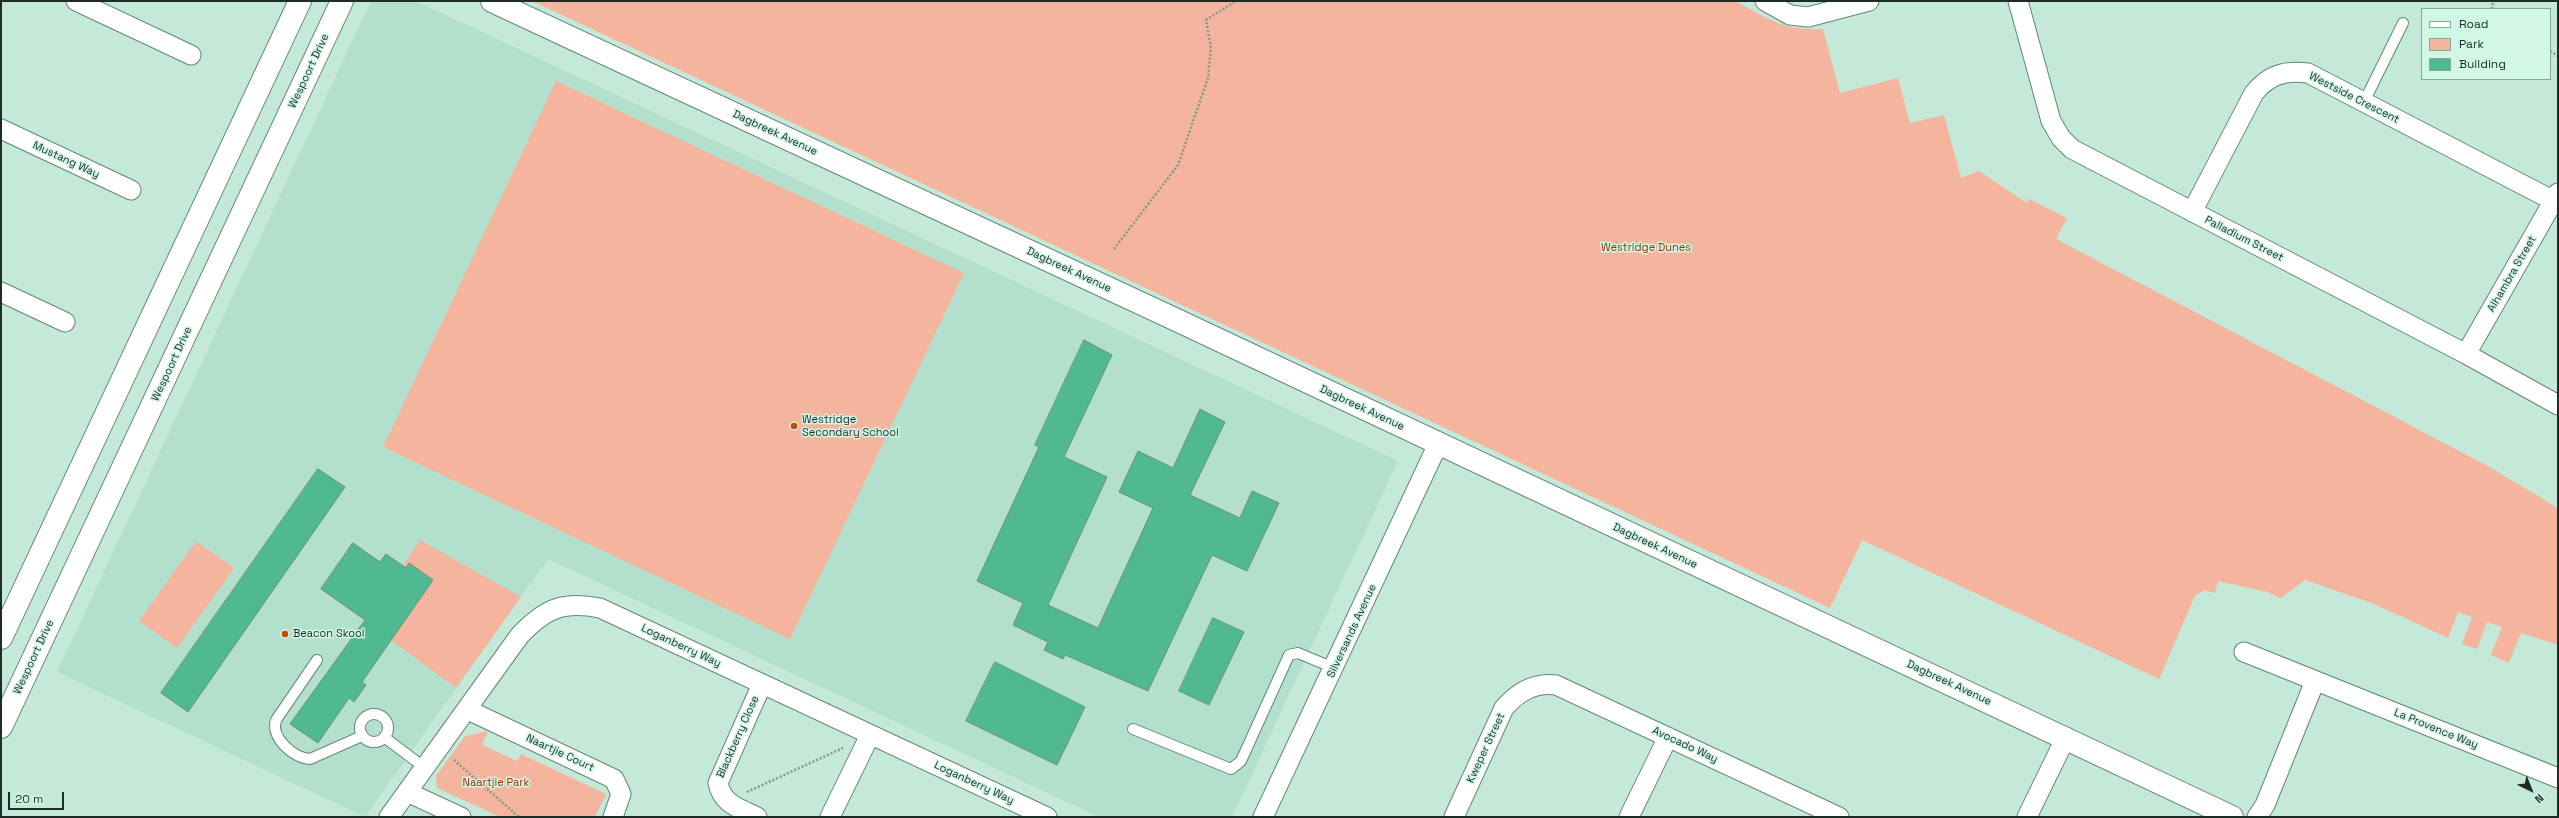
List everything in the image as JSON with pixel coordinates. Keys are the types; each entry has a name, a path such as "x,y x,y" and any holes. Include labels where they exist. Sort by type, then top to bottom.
{"street":[{"path":"76,1 191,55"},
{"path":"1,638 300,1"},
{"name":"Wespoort Drive","path":"1,727 342,1"},
{"name":"Dagbreek Avenue","path":"492,1 2066,737 2232,817"},
{"path":"1765,1 1790,14 1808,17 1869,1"},
{"name":"Palladium Street","path":"2018,1 2051,121 2061,138 2084,157 2466,354 2558,405"},
{"name":"Westside Crescent","path":"2192,212 2254,93 2262,83 2291,71 2308,73 2556,197"},
{"name":"Mustang Way","path":"1,129 131,190"},
{"name":"Alhambra Street","path":"2466,354 2556,197"},
{"path":"1,292 65,322"},
{"name":"Silversands Avenue","path":"1264,817 1438,444"},
{"name":"Loganberry Way","path":"389,817 468,710 520,635 536,618 559,606 579,604 600,608 1047,817"},
{"name":"La Provence Way","path":"2244,652 2558,778"},
{"path":"2257,817 2265,805 2315,680"},
{"name":"Blackberry Close","path":"725,802 720,793 718,783 762,684"},
{"name":"Avocado Way","path":"1529,688 1546,684 1556,685 1839,817"},
{"name":"Kweper Street","path":"1454,817 1504,708 1513,698 1529,688"},
{"name":"Naartjie Court","path":"468,710 614,779 621,794 613,817"},
{"path":"830,817 870,735"},
{"path":"1629,817 1668,737"},
{"path":"2027,817 2066,737"},
{"path":"407,792 462,817"},
{"path":"725,802 757,817"}],"lane":[{"path":"2364,102 2402,23"},
{"path":"1133,729 1231,768 1240,761 1289,655 1294,652 1334,668"},
{"path":"317,660 276,720 274,731 279,740 304,758 310,759 362,736"},
{"path":"375,714 386,720 388,726 384,737 373,742 362,736 359,730 363,719 375,714"},
{"path":"384,737 425,768"}],"path":[{"path":"1114,249 1178,165 1208,78 1211,48 1206,20 1236,1"},
{"path":"725,802 870,735"},
{"path":"450,757 519,817"}],"shaded area":[{"name":"Westridge Secondary School","path":"371,1 416,1 1398,461 1232,817 1099,817 548,559 365,817 57,672"}],"green space":[{"name":"Westridge Dunes","path":"532,1 1735,1 1786,26 1823,29 1840,93 1898,78 1910,123 1944,115 1961,178 1979,171 2027,203 2029,199 2067,218 2056,239 2486,465 2558,508 2558,645 2521,633 2509,663 2491,655 2502,627 2487,622 2477,649 2462,644 2472,617 2458,612 2448,638 2372,603 2305,580 2281,598 2267,592 2218,581 2215,593 2204,590 2195,596 2159,679 1862,540 1830,608"},
{"path":"556,81 964,273 790,639 383,447"},
{"path":"420,540 521,597 456,688 391,640 433,580 409,563 404,571 401,569"},
{"path":"196,541 234,568 177,648 139,621"},
{"name":"Naartjie Park","path":"488,731 482,745 517,761 521,754 606,794 595,817 500,817 437,788 436,776 465,736"}],"building":[{"path":"1084,340 1112,355 1064,457 1107,477 1048,605 1098,628 1153,508 1119,492 1138,451 1173,468 1200,409 1225,422 1190,495 1240,518 1252,491 1279,503 1247,571 1212,555 1148,691 1065,655 1063,659 1044,650 1048,642 1013,625 1023,603 977,581 1039,447 1035,445"},
{"path":"318,469 345,487 188,712 161,693"},
{"path":"353,543 380,562 386,554 406,568 409,563 433,580 362,682 366,685 354,702 349,698 318,743 290,724 365,620 321,589"},
{"path":"1213,618 1244,632 1209,705 1179,691"},
{"path":"995,662 1085,707 1057,765 966,721"}],"place":[{"name":"Westridge Secondary School","path":"794,426"},
{"name":"Beacon Skool","path":"285,634"}]}
